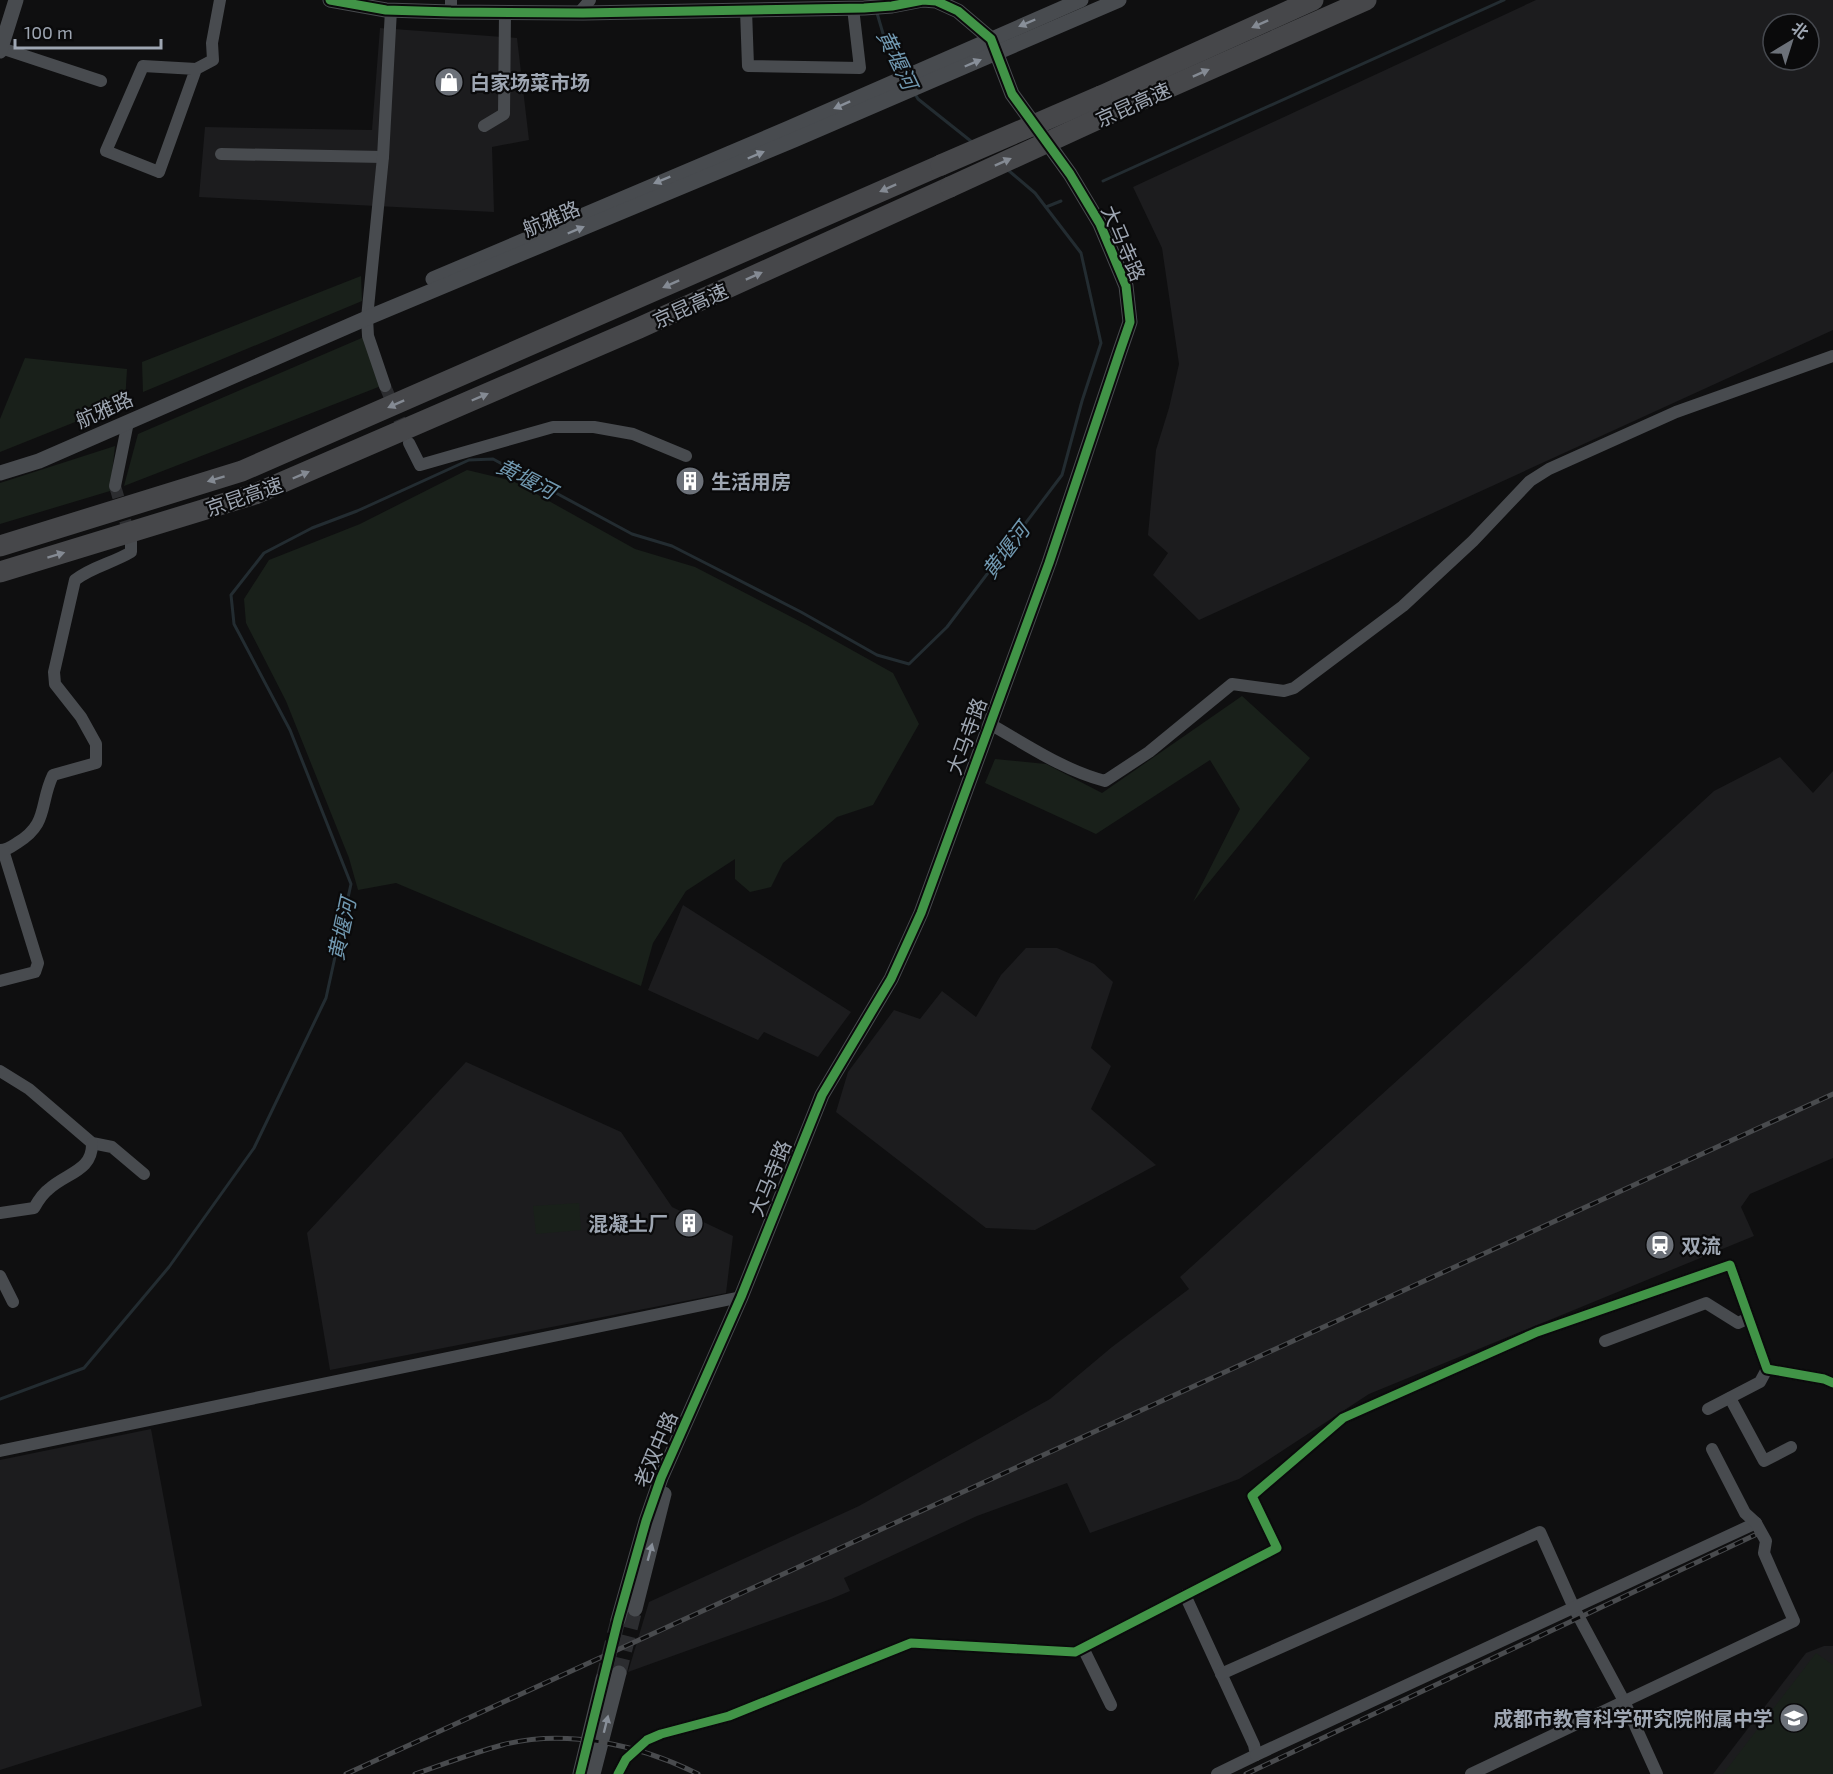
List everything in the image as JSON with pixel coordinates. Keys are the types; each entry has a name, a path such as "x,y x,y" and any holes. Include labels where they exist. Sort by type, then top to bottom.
{"highway":[{"name":"京昆高速","path":"0,572 255,495 639,328 950,187 1105,105 1313,0"},
{"name":"京昆高速","path":"0,546 242,471 941,165 1105,105 1366,0"}],"street":[{"path":"16,0 1,50 102,81"},
{"path":"196,69 159,172 106,151 142,66 196,69 213,60 212,43 220,0"},
{"path":"330,0 391,10 451,6 505,13 858,8 892,6 923,0 936,1 958,11 994,46"},
{"path":"579,13 590,0"},
{"name":"航雅路","path":"994,46 1081,0"},
{"name":"航雅路","path":"0,462 22,457 130,412 994,46 1119,0"},
{"path":"746,10 748,66 860,68 858,8"},
{"path":"386,386 368,336 367,312 383,157 391,10"},
{"path":"484,126 504,114 505,13"},
{"name":"大马寺路","path":"741,1297 822,1095 891,979 921,913 1049,563 1130,322 1126,286 1100,224 1070,174 1012,94 994,46"},
{"path":"221,154 383,157"},
{"name":"航雅路","path":"0,473 39,461 128,422 367,312"},
{"path":"990,724 1063,766 1105,781 1149,752 1232,684 1284,691 1294,688 1403,606 1473,541 1530,481 1549,469 1676,412 1833,356"},
{"path":"0,479 128,422"},
{"path":"116,486 128,422"},
{"path":"409,443 420,465 553,427 594,427 633,434 686,456"},
{"path":"0,981 35,972 38,963 2,850 30,835 41,820 46,789 53,775 96,763 96,744 81,717 55,684 54,672 75,580 83,573 120,559 131,552 131,539"},
{"path":"0,1071 30,1089 92,1143 112,1147 144,1174"},
{"path":"0,1213 34,1208 47,1189 88,1162 93,1155 92,1143"},
{"path":"618,1774 626,1759 647,1740 661,1734 729,1716 911,1643 1075,1652 1277,1548 1252,1496 1343,1418 1537,1332 1730,1264 1767,1369 1760,1382 1708,1409"},
{"path":"0,1276 13,1302"},
{"path":"0,1451 741,1297"},
{"name":"老双中路","path":"618,1620 646,1521 677,1442 741,1297"},
{"path":"1605,1341 1706,1304 1738,1323 1749,1318"},
{"path":"1767,1369 1824,1378 1833,1383"},
{"path":"1730,1398 1764,1461 1791,1448"},
{"name":"老双中路","path":"635,1609 677,1442"},
{"path":"1471,1774 1794,1621 1764,1553 1766,1541 1756,1523 1745,1513 1712,1449"},
{"path":"1217,1774 1756,1523"},
{"path":"1221,1674 1540,1532 1574,1608 1624,1701 1657,1774"},
{"path":"1185,1596 1254,1746 1256,1755"},
{"path":"1083,1648 1111,1705"},
{"path":"593,1774 619,1673"},
{"path":"580,1774 603,1679"}],"shaded area":[{"path":"1536,0 1833,0 1833,330 1199,620 1153,575 1168,553 1148,535 1156,450 1179,364 1162,248 1133,187"},
{"name":"白家场菜市场","path":"380,28 517,38 529,140 492,147 494,212 199,197 205,127 372,130"},
{"path":"361,276 362,301 143,392 142,362"},
{"path":"364,337 381,386 124,486 138,434"},
{"path":"25,358 127,369 125,402 0,452 0,419"},
{"path":"115,446 110,491 0,524 0,483"},
{"path":"467,470 513,481 635,549 695,567 893,673 919,724 873,805 837,817 783,863 771,887 750,892 735,879 735,859 686,891 653,943 641,986 396,883 358,890 349,858 286,701 246,623 244,599 269,560 360,524"},
{"path":"1242,696 1310,758 1193,902 1240,809 1210,760 1096,834 985,783 995,759 1046,764 1102,793"},
{"path":"1780,757 1813,793 1833,771 1833,1158 1750,1194 1741,1207 1754,1236 1369,1394 1239,1479 1090,1533 1067,1483 977,1516 844,1578 850,1591 628,1672 649,1602 859,1506 1050,1399 1112,1347 1189,1289 1180,1277 1714,791"},
{"path":"683,905 851,1012 818,1057 764,1032 758,1040 648,990"},
{"path":"1026,948 1057,948 1094,964 1113,982 1091,1048 1111,1066 1091,1109 1156,1165 1035,1230 986,1228 836,1112 848,1072 894,1010 920,1019 942,991 976,1017 1001,975"},
{"path":"466,1062 621,1132 672,1207 733,1236 726,1293 330,1370 307,1233"},
{"path":"579,1203 581,1230 536,1234 533,1206"},
{"path":"151,1429 202,1706 0,1770 0,1460"},
{"name":"成都市教育科学研究院附属中学","path":"1824,1646 1833,1646 1833,1774 1713,1774 1806,1653"},
{"name":"成都市教育科学研究院附属中学","path":"1816,1653 1833,1665 1833,1774 1723,1774"}],"waterway":[{"path":"1103,181 1504,0"},
{"name":"黄堰河","path":"877,13 884,37 904,73"},
{"name":"黄堰河","path":"915,94 918,99 972,142"},
{"name":"黄堰河","path":"0,1399 84,1368 169,1267 254,1148 326,998 351,884 290,730 234,624 231,595 264,553 312,528 357,511 469,460 493,459 632,534 672,546 725,573 877,655 909,664 947,627 1062,475 1101,343 1081,253 1035,193 1008,170"},
{"path":"1046,207 1061,201"}],"tunnel":[{"path":"385,386 406,435"},
{"path":"115,486 130,537"},
{"path":"619,1673 635,1609"},
{"path":"603,1679 618,1620"}],"railway":[{"path":"346,1774 1833,1094"},
{"path":"1246,1774 1755,1535"},
{"path":"415,1774 502,1745 551,1738 602,1742 627,1748 652,1755 698,1774"}],"cycle path":[{"path":"330,0 386,10 583,13 864,8 923,0 936,1 958,11 991,39 1012,94 1070,174 1100,224 1126,286 1130,322 1049,563 921,913 891,979 822,1095 741,1297 661,1478 646,1521 618,1620 580,1774"},
{"path":"618,1774 626,1759 647,1740 661,1734 729,1716 911,1643 1075,1652 1277,1548 1252,1496 1343,1418 1537,1332 1730,1265 1767,1369 1824,1379 1833,1383"}],"place":[{"name":"白家场菜市场","path":"449,82"},
{"name":"生活用房","path":"690,481"},
{"name":"混凝土厂","path":"689,1223"},
{"name":"双流","path":"1660,1245"},
{"name":"成都市教育科学研究院附属中学","path":"1794,1718"}]}
